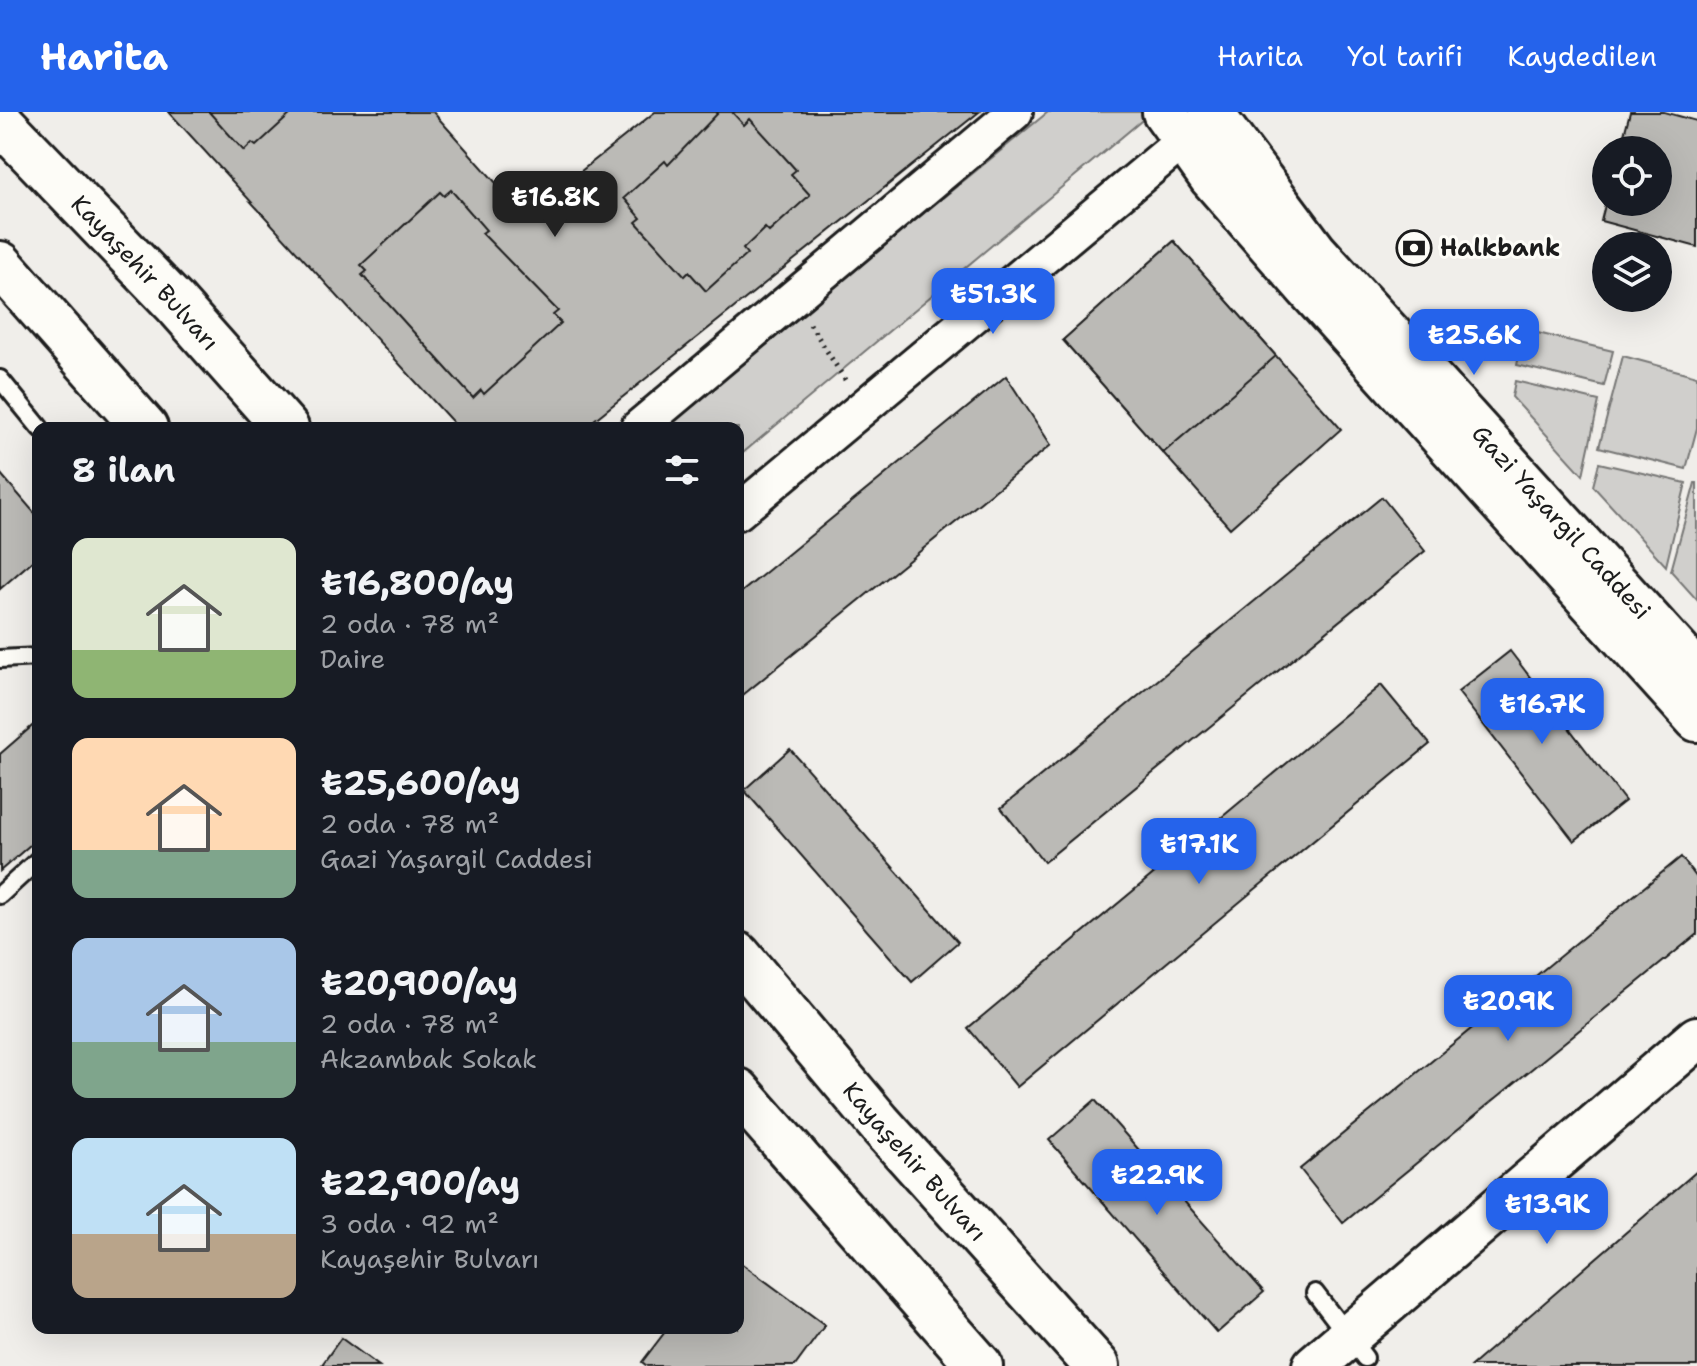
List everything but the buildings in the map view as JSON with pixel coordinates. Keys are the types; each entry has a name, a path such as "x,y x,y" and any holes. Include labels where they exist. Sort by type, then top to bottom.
{"main road":[{"name":"Kayaşehir Bulvarı","path":"0,121 175,303 281,422"},
{"path":"0,264 140,422"},
{"name":"Kayaşehir Bulvarı","path":"744,962 879,1123 1097,1366"},
{"path":"744,1098 980,1366"}],"street":[{"path":"645,422 1015,112"},
{"path":"744,507 1193,120 1211,178 1424,394 1697,720"},
{"name":"Gazi Yaşargil Caddesi","path":"1424,394 1697,672"},
{"path":"1356,1354 1697,1038"},
{"path":"1314,1366 1356,1354 1697,1076"}],"lane":[{"path":"0,379 35,422"},
{"path":"0,659 32,657"},
{"path":"0,895 32,866"},
{"path":"1315,1293 1356,1354"}],"path":[{"path":"794,298 862,408"}],"shaded area":[{"path":"1048,112 1144,112 1147,116 744,452 744,422 667,422"},
{"path":"1525,330 1613,351 1604,386 1517,365"},
{"path":"1623,356 1697,376 1697,428 1686,469 1599,447"},
{"path":"1515,381 1599,401 1583,475 1512,397"},
{"path":"1599,463 1686,483 1666,566 1593,486"},
{"path":"1697,483 1697,600 1671,571"}],"place":[{"name":"Halkbank","path":"1414,248"}]}
